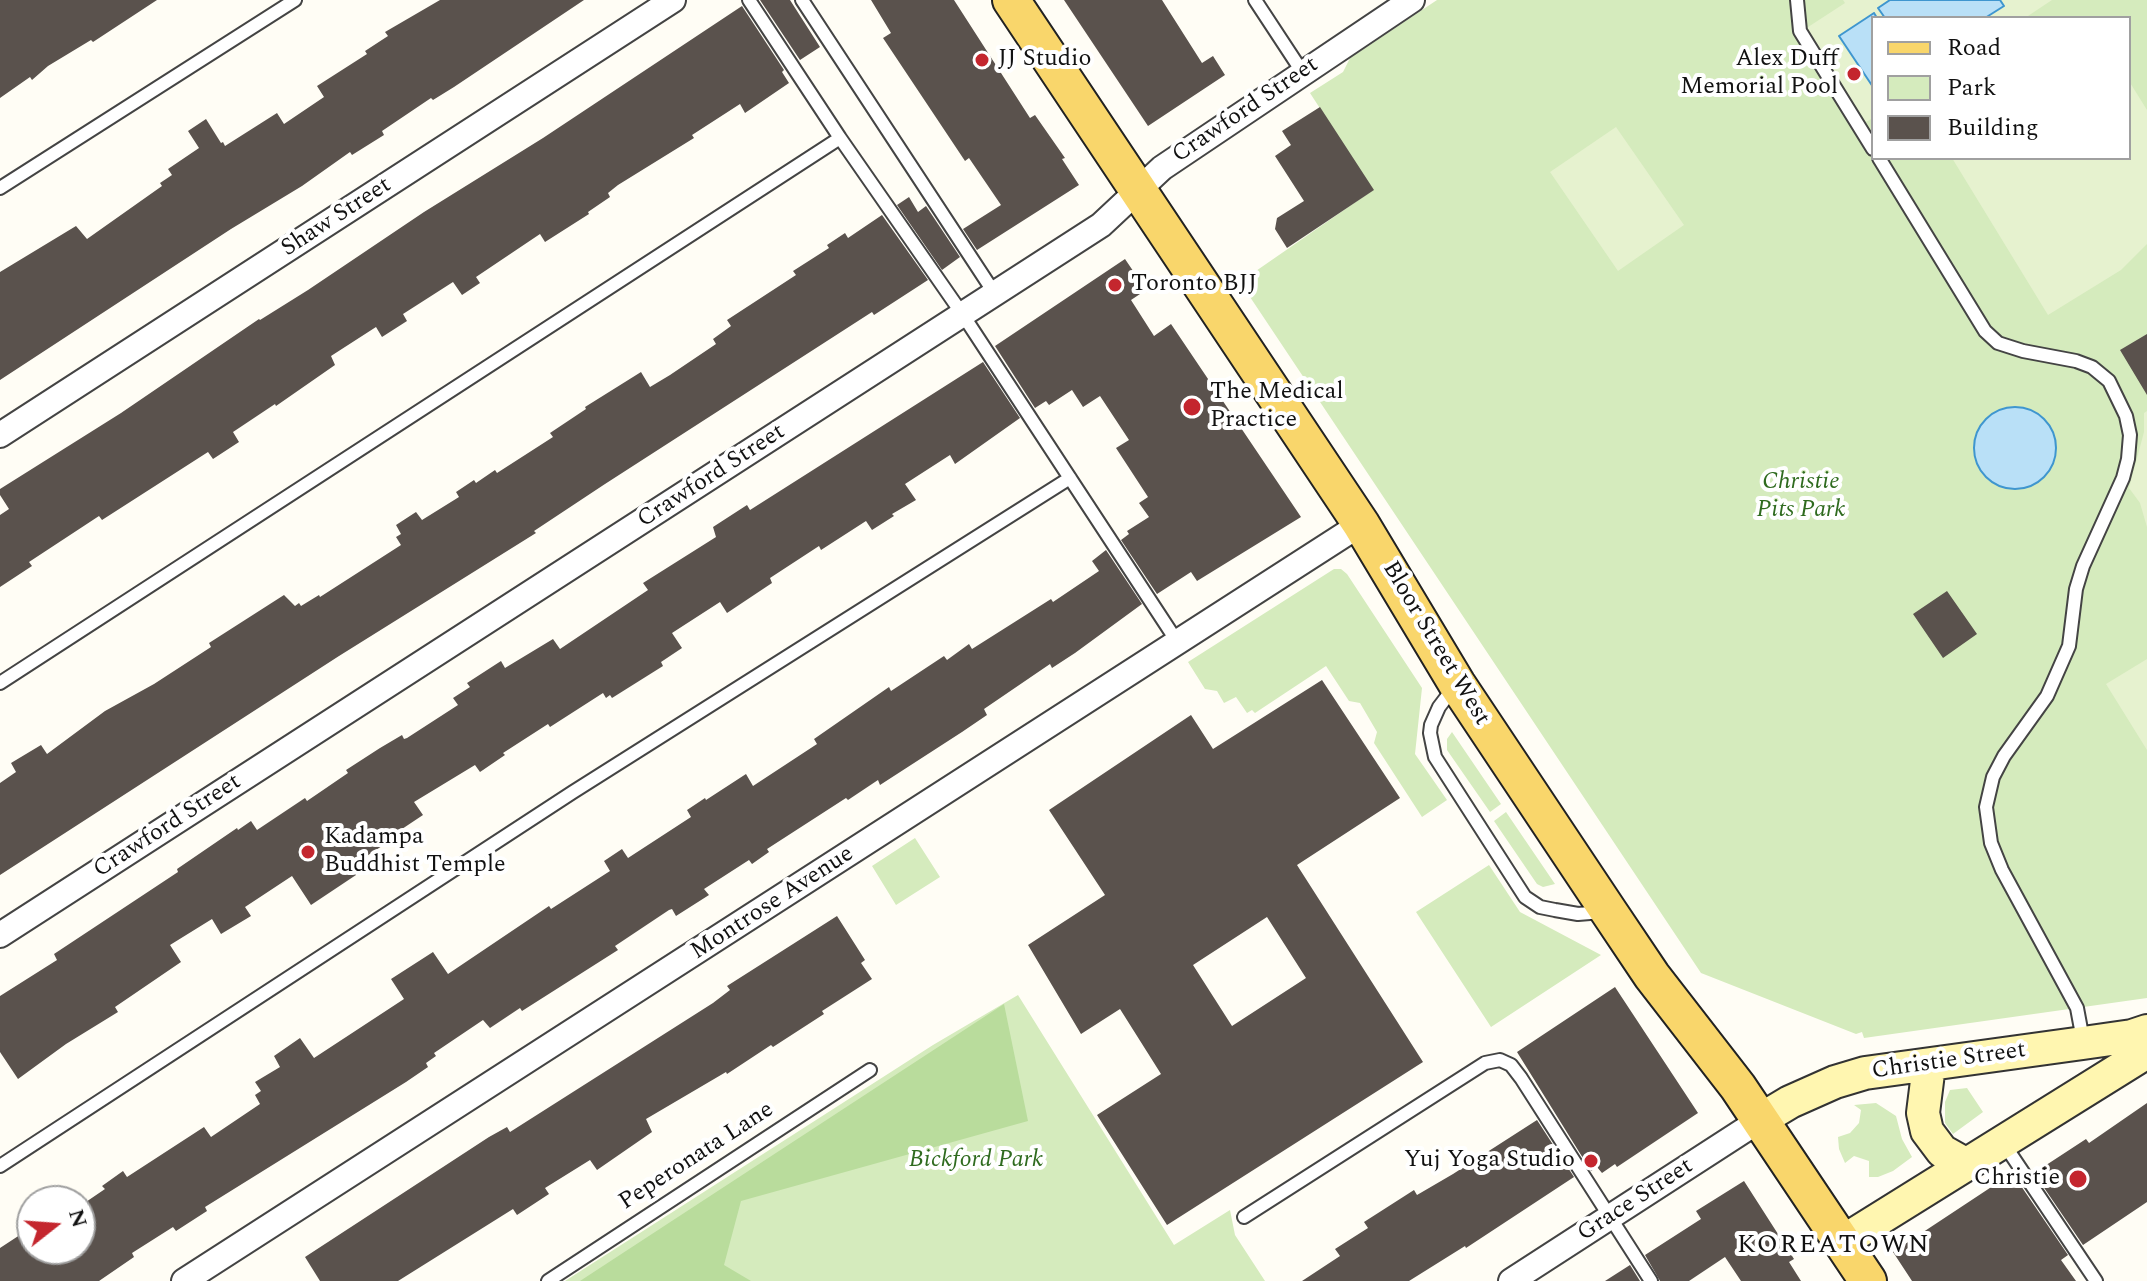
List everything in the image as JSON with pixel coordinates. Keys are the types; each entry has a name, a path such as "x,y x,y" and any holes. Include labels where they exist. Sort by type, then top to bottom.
{"main road":[{"name":"Bloor Street West","path":"1011,0 1361,524 1457,684 1609,912 1652,976 1738,1087 1868,1281"}],"street":[{"name":"Shaw Street","path":"0,435 673,0"},
{"name":"Crawford Street","path":"0,935 1101,225 1162,168 1412,0"},
{"name":"Montrose Avenue","path":"184,1281 1361,524"},
{"name":"Christie Street","path":"1760,1120 1790,1102 1835,1082 1865,1073 2083,1043 2147,1031"},
{"path":"1842,1242 2147,1052"},
{"path":"1929,1065 1923,1113 1927,1131 1942,1151 1965,1164"},
{"name":"Grace Street","path":"1511,1281 1760,1120"}],"lane":[{"path":"0,188 295,0"},
{"path":"749,0 963,315 1178,643"},
{"path":"802,0 995,294"},
{"path":"1255,0 1303,73"},
{"path":"1797,0 1800,31 1871,146"},
{"path":"0,683 840,138"},
{"path":"1880,160 1985,331 1998,343 2092,367 2109,381 2126,416 2130,440 2128,459 2123,478 2083,566 2076,589 2069,646 2047,696 2004,756 1989,791 1986,807 1991,843 2002,870 2077,1008 2083,1043"},
{"path":"0,1166 573,792 1070,478"},
{"path":"1457,684 1439,707 1431,725 1435,757 1525,897 1540,907 1555,910 1578,914 1609,912"},
{"path":"1244,1217 1485,1063 1500,1060 1511,1065 1521,1078 1651,1281"},
{"name":"Peperonata Lane","path":"548,1281 870,1070"},
{"path":"2002,1141 2096,1281"}],"green space":[{"name":"Christie Pits Park","path":"1437,0 2147,0 2147,998 1864,1038 1862,1032 1856,1034 1701,973 1240,282 1373,190 1310,93 1343,72 1350,58"},
{"name":"Alex Duff Memorial Pool","path":"1843,0 2052,0 2028,16 1871,16 1871,119 1866,122 1805,29 1845,3"},
{"path":"2131,84 2147,110 2147,244 2121,270 2048,315 1953,160 2131,160"},
{"path":"1616,127 1684,225 1618,271 1550,172"},
{"path":"2147,411 2147,527 2140,503 2129,488 2144,432 2144,413"},
{"path":"1334,569 1341,569 1347,574 1422,688 1415,754 1447,800 1422,817 1374,743 1377,732 1360,703 1349,701 1326,666 1255,713 1252,710 1247,713 1236,697 1224,703 1217,691 1205,689 1188,662"},
{"path":"2147,659 2147,750 2106,684"},
{"path":"1452,732 1501,804 1490,812 1447,750 1447,739"},
{"path":"1506,812 1555,884 1543,887 1537,884 1494,821"},
{"path":"915,838 940,877 896,905 872,866"},
{"path":"1489,865 1520,912 1601,955 1491,1027 1416,912"},
{"name":"Bickford Park","path":"1018,995 1174,1245 1230,1210 1235,1235 1265,1281 565,1281 933,1045"},
{"path":"1004,1004 1028,1121 741,1201 724,1265 751,1281 580,1281"},
{"path":"1967,1088 1983,1112 1953,1134 1945,1123 1945,1102 1950,1090"},
{"path":"1876,1103 1896,1116 1902,1139 1912,1157 1893,1171 1869,1177 1869,1161 1854,1156 1845,1163 1838,1137 1850,1133 1859,1123 1861,1110 1854,1105"}],"water":[{"path":"1890,0 2000,0 2004,6 1988,16 1884,16 1878,8"},
{"path":"1874,13 1876,16 1871,16 1871,84 1839,36"},
{"path":"2007,407 2023,407 2038,414 2049,425 2056,448 2053,464 2044,477 2023,489 2007,489 1992,482 1981,471 1974,456 1974,440 1981,425 1992,414"}],"building":[{"path":"0,0 157,0 0,98"},
{"path":"440,0 584,0 382,131 384,135 352,155 350,152 0,380 0,272 76,226 87,239 162,186 160,183 172,175 168,169 199,148 188,131 206,119 225,146 277,113 284,124 324,97 317,86 367,54 365,51 388,36 385,32"},
{"path":"760,0 790,0 820,47 800,60"},
{"path":"871,0 954,0 1030,118 1035,115 1065,158 1062,159 1079,185 977,250 963,229 1001,205 969,158 965,161 883,38 891,33"},
{"path":"1064,0 1162,0 1202,63 1213,56 1225,75 1148,126"},
{"path":"742,6 784,70 782,72 789,83 745,113 740,104 692,135 694,138 618,185 608,193 610,197 589,214 545,242 540,234 476,277 480,283 462,295 453,282 403,314 407,321 382,337 376,327 331,356 335,365 233,432 239,442 213,459 208,452 102,520 99,516 29,562 32,566 0,587 0,515 9,509 0,495 0,489"},
{"path":"1320,107 1374,190 1287,248 1275,229 1277,218 1304,201 1275,156 1291,145 1282,131"},
{"path":"909,197 918,212 926,206 960,257 942,270 897,205"},
{"path":"882,215 928,280 874,315 872,312 605,484 534,531 536,533 0,875 0,783 16,772 11,763 41,745 47,754 105,711 154,684 211,647 209,643 284,595 295,606 320,597 401,545 396,537 401,534 396,525 416,512 422,520 459,497 456,492 495,470 497,473 553,437 550,433 585,407 641,372 650,387 670,375 716,344 713,339 731,326 727,320 796,275 793,271 829,248 827,245 845,233 848,238"},
{"path":"1125,259 1146,290 1131,300 1154,336 1171,324 1301,517 1197,581 1191,572 1157,594 1121,540 1129,534 1127,531 1149,517 1139,503 1148,497 1116,448 1129,440 1100,396 1083,407 1072,390 1049,405 1046,401 1035,408 995,346"},
{"path":"2147,334 2147,395 2120,350"},
{"path":"983,362 1020,418 955,464 950,455 905,484 916,500 872,530 866,521 821,550 819,546 770,578 772,583 727,613 720,602 672,633 682,648 661,662 663,666 612,698 610,695 606,698 603,693 550,727 548,724 480,772 475,765 414,802 423,815 350,867 356,875 311,905 292,876 245,907 251,916 221,934 212,919 170,945 181,962 115,1007 118,1012 18,1079 0,1052 0,996 57,960 54,954 178,872 177,869 237,828 251,821 257,830 305,798 307,801 380,748 402,735 404,739 407,738 458,705 453,698 470,687 467,683 501,661 505,668 553,639 560,649 648,590 643,583 716,537 713,527 747,505 750,510"},
{"path":"1106,550 1142,604 1075,653 1052,668 1050,664 984,709 987,715 962,732 880,785 878,780 848,800 846,798 767,849 769,852 752,864 749,860 704,889 709,895 676,916 672,909 669,910 615,946 618,950 522,1011 520,1008 490,1028 483,1020 434,1053 436,1056 426,1063 428,1067 406,1082 205,1207 207,1211 176,1231 173,1227 132,1253 134,1257 99,1281 0,1281 0,1248 16,1238 16,1265 96,1265 96,1195 105,1189 102,1186 123,1171 127,1177 204,1127 211,1137 260,1104 255,1095 261,1091 255,1082 280,1067 274,1056 300,1038 314,1058 404,999 391,979 433,952 448,974 549,906 551,909 610,871 604,861 622,849 628,858 691,817 687,810 746,774 753,786 817,744 814,739 889,687 891,691 944,656 947,660 969,644 972,649 1051,599 1053,602 1099,571 1092,561"},
{"path":"1947,591 1977,634 1943,658 1913,614"},
{"path":"1322,680 1400,798 1297,865 1423,1062 1167,1225 1097,1115 1161,1074 1120,1009 1081,1034 1028,945 1105,895 1049,810 1191,715 1213,749","holes":["1267,917 1306,978 1232,1026 1193,965"]},
{"path":"837,916 865,960 861,963 872,979 822,1011 824,1014 773,1047 771,1045 727,1074 646,1119 652,1132 597,1170 590,1160 545,1188 549,1194 517,1215 513,1209 398,1281 320,1281 305,1257 489,1137 507,1127 510,1132 713,1003 730,990 727,986"},
{"path":"1615,987 1698,1113 1617,1167 1615,1164 1602,1173 1597,1167 1591,1171 1517,1052"},
{"path":"2147,1103 2147,1202 2083,1245 2034,1173 2086,1139 2089,1143"},
{"path":"1537,1120 1574,1177 1466,1248 1409,1281 1302,1281 1340,1256 1335,1249 1368,1228 1364,1222 1414,1190 1417,1195 1453,1174"},
{"path":"2008,1176 2015,1186 2019,1183 2068,1255 2061,1260 2076,1281 1912,1281 1893,1252"},
{"path":"1744,1181 1794,1259 1789,1262 1801,1281 1741,1281 1725,1257 1689,1281 1660,1281 1645,1255 1701,1219 1696,1211"},
{"path":"1630,1265 1640,1281 1605,1281"}],"place":[{"name":"JJ Studio","path":"982,60"},
{"name":"Alex Duff Memorial Pool","path":"1854,74"},
{"name":"Toronto BJJ","path":"1115,285"},
{"name":"The Medical Practice","path":"1192,407"},
{"name":"Kadampa Buddhist Temple","path":"308,852"},
{"name":"Yuj Yoga Studio","path":"1591,1161"},
{"name":"Christie","path":"2078,1179"}],"district":[{"name":"KOREATOWN","path":"1834,1247"}]}
